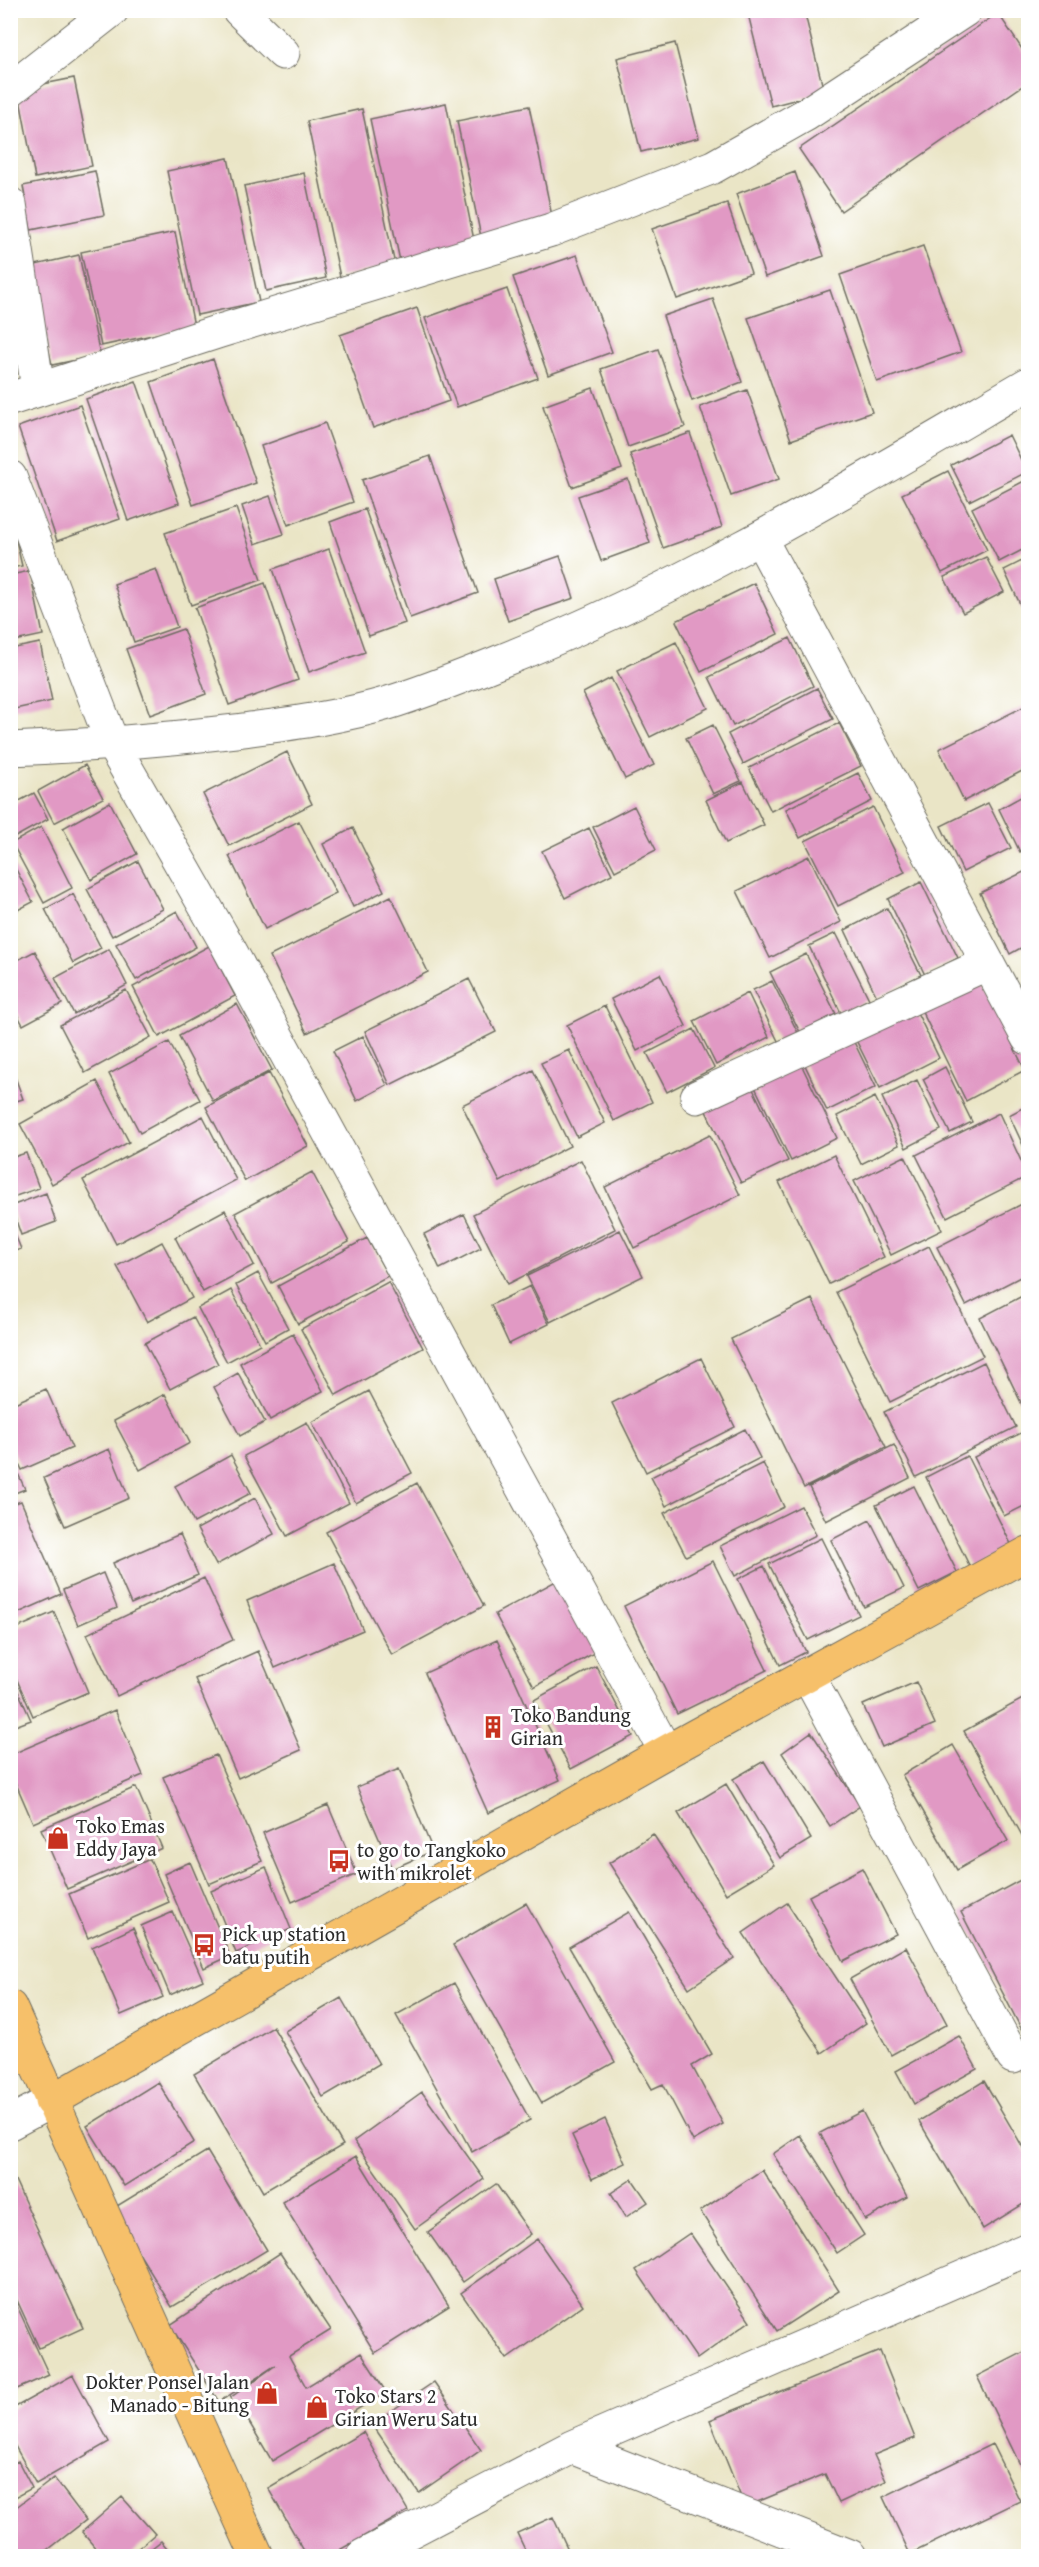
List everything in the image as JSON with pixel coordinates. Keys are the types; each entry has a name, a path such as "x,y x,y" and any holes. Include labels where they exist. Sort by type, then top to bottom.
{"highway":[{"path":"51,2101 666,1752 1029,1553"},
{"path":"10,2007 257,2556"}],"street":[{"path":"10,90 112,10"},
{"path":"239,10 282,53"},
{"path":"10,204 24,394 551,230 713,167 814,109 965,10"},
{"path":"10,749 113,745 302,723 387,703 554,640 668,588 761,540 1029,384"},
{"path":"10,477 113,745 236,962 666,1752"},
{"path":"761,540 1029,1038"},
{"path":"697,1097 988,963"},
{"path":"807,1674 1014,2057"},
{"path":"10,2123 51,2101"},
{"path":"363,2556 572,2447 1029,2249"},
{"path":"572,2447 850,2556"}],"building":[{"path":"747,10 804,10 824,92 771,106"},
{"path":"998,13 1028,58 1028,82 841,211 799,149"},
{"path":"675,43 699,138 641,152 617,58"},
{"path":"74,78 92,166 35,178 18,89"},
{"path":"446,103 475,245 400,261 370,119"},
{"path":"529,106 553,221 481,237 457,121"},
{"path":"362,109 395,265 340,277 307,121"},
{"path":"228,158 259,302 197,315 167,171"},
{"path":"95,171 104,215 31,230 23,186"},
{"path":"795,172 824,256 765,277 736,194"},
{"path":"304,173 326,278 266,291 244,186"},
{"path":"727,203 751,273 677,299 652,229"},
{"path":"175,232 194,326 101,346 81,252"},
{"path":"923,246 961,352 877,382 840,275"},
{"path":"79,255 100,355 52,365 31,266"},
{"path":"577,255 612,352 548,375 513,277"},
{"path":"507,289 538,378 457,407 425,318"},
{"path":"830,290 872,412 791,440 748,318"},
{"path":"713,299 742,382 692,401 663,316"},
{"path":"417,308 449,401 373,428 340,335"},
{"path":"658,349 685,427 628,447 601,369"},
{"path":"213,359 256,483 193,505 151,382"},
{"path":"136,381 179,503 128,521 86,399"},
{"path":"593,388 622,469 572,487 543,406"},
{"path":"747,390 779,479 731,496 700,407"},
{"path":"80,405 120,519 57,541 18,427"},
{"path":"325,423 353,502 288,525 261,446"},
{"path":"690,433 722,527 663,548 630,454"},
{"path":"1009,435 1027,472 969,501 951,465"},
{"path":"430,456 478,593 410,618 362,480"},
{"path":"948,471 987,550 942,573 902,494"},
{"path":"628,479 650,543 601,561 578,496"},
{"path":"1028,479 1028,547 999,562 972,508"},
{"path":"270,496 284,534 255,544 242,506"},
{"path":"236,508 261,580 191,605 165,533"},
{"path":"365,509 405,623 369,636 330,522"},
{"path":"10,515 22,566 10,568"},
{"path":"329,549 365,652 309,672 273,569"},
{"path":"560,556 574,598 508,621 494,579"},
{"path":"986,557 1004,592 963,613 944,577"},
{"path":"1028,558 1028,621 1004,570"},
{"path":"156,569 177,627 134,642 114,584"},
{"path":"30,571 43,635 10,642 10,575"},
{"path":"265,583 298,680 229,705 195,608"},
{"path":"754,583 778,634 701,672 676,621"},
{"path":"183,629 206,694 150,715 126,649"},
{"path":"790,638 813,686 733,726 709,677"},
{"path":"676,642 708,708 650,737 617,671"},
{"path":"40,643 52,701 10,710 10,649"},
{"path":"611,678 654,765 625,779 583,693"},
{"path":"817,688 833,719 743,764 728,734"},
{"path":"1025,706 1028,713 1028,768 964,801 939,749"},
{"path":"839,723 861,766 771,811 749,768"},
{"path":"713,725 741,781 713,794 686,738"},
{"path":"287,752 312,804 229,846 203,794"},
{"path":"85,765 103,798 54,823 38,791"},
{"path":"858,773 872,801 800,838 786,809"},
{"path":"743,782 764,825 726,843 706,800"},
{"path":"34,793 48,819 10,840 10,806"},
{"path":"1028,793 1028,848 1020,852 999,809"},
{"path":"110,802 137,854 91,880 63,828"},
{"path":"988,803 1011,848 963,872 941,826"},
{"path":"634,806 656,850 615,871 593,827"},
{"path":"873,807 905,872 838,906 805,841"},
{"path":"299,821 336,893 265,929 229,856"},
{"path":"41,827 72,888 44,903 12,843"},
{"path":"353,828 384,891 353,907 323,844"},
{"path":"589,828 612,874 565,898 542,851"},
{"path":"809,856 841,922 770,958 737,891"},
{"path":"10,858 33,902 10,914"},
{"path":"138,861 163,909 112,936 87,889"},
{"path":"1028,870 1028,944 1010,954 980,893"},
{"path":"921,882 958,958 925,975 888,899"},
{"path":"73,894 101,948 73,963 45,909"},
{"path":"391,896 428,972 307,1033 270,956"},
{"path":"887,908 921,975 877,997 845,930"},
{"path":"177,911 196,947 136,980 116,944"},
{"path":"836,933 869,999 841,1013 809,946"},
{"path":"209,946 235,996 159,1037 133,987"},
{"path":"109,949 127,985 74,1014 55,978"},
{"path":"35,951 62,1004 23,1025 10,1001 10,964"},
{"path":"806,954 836,1014 800,1032 770,972"},
{"path":"976,970 1025,1070 966,1101 917,1001"},
{"path":"660,974 686,1026 637,1051 611,999"},
{"path":"469,979 496,1032 390,1085 365,1031"},
{"path":"772,981 798,1033 779,1043 753,990"},
{"path":"126,990 151,1037 85,1073 60,1025"},
{"path":"748,993 769,1037 716,1065 694,1021"},
{"path":"237,1004 272,1070 213,1101 179,1036"},
{"path":"913,1004 939,1058 880,1088 853,1034"},
{"path":"605,1006 652,1102 614,1121 567,1025"},
{"path":"694,1029 714,1068 667,1092 647,1053"},
{"path":"363,1036 387,1085 357,1101 333,1051"},
{"path":"851,1036 876,1087 827,1111 803,1061"},
{"path":"169,1042 200,1100 140,1133 109,1074"},
{"path":"569,1050 605,1123 577,1137 541,1063"},
{"path":"800,1062 837,1138 791,1161 754,1085"},
{"path":"10,1063 23,1099 10,1103"},
{"path":"945,1067 972,1122 950,1133 923,1079"},
{"path":"533,1070 570,1146 500,1182 462,1105"},
{"path":"269,1073 308,1146 245,1181 206,1107"},
{"path":"917,1080 941,1130 906,1148 882,1097"},
{"path":"97,1081 129,1142 52,1184 20,1124"},
{"path":"751,1085 788,1161 741,1183 705,1109"},
{"path":"875,1097 899,1145 861,1164 837,1116"},
{"path":"1028,1105 1028,1156 1009,1115"},
{"path":"999,1113 1028,1176 947,1217 916,1155"},
{"path":"203,1116 236,1180 116,1244 83,1180"},
{"path":"710,1135 740,1195 634,1248 605,1187"},
{"path":"26,1153 39,1188 10,1198 10,1158"},
{"path":"834,1155 884,1257 829,1284 779,1182"},
{"path":"905,1156 942,1230 891,1255 854,1181"},
{"path":"581,1160 615,1229 508,1284 473,1214"},
{"path":"312,1172 349,1242 272,1283 235,1213"},
{"path":"46,1193 56,1222 21,1235 11,1206"},
{"path":"1028,1201 1028,1273 966,1305 937,1247"},
{"path":"225,1210 254,1265 203,1292 175,1237"},
{"path":"464,1214 481,1248 440,1269 424,1234"},
{"path":"10,1222 21,1249 10,1253"},
{"path":"620,1230 643,1276 550,1322 527,1276"},
{"path":"367,1238 388,1276 298,1324 278,1286"},
{"path":"162,1242 192,1298 147,1322 117,1266"},
{"path":"929,1246 983,1356 890,1402 836,1292"},
{"path":"258,1273 288,1328 265,1341 236,1285"},
{"path":"388,1282 423,1348 336,1395 301,1329"},
{"path":"530,1286 549,1324 509,1344 491,1305"},
{"path":"231,1290 260,1344 227,1362 198,1308"},
{"path":"1028,1293 1028,1417 980,1318"},
{"path":"812,1299 886,1447 804,1488 731,1339"},
{"path":"193,1317 218,1364 170,1389 145,1343"},
{"path":"293,1334 323,1391 270,1420 240,1363"},
{"path":"701,1358 735,1427 646,1472 612,1403"},
{"path":"984,1362 1016,1427 916,1477 884,1412"},
{"path":"238,1373 265,1422 240,1436 214,1387"},
{"path":"46,1389 72,1448 22,1470 10,1444 10,1405"},
{"path":"369,1391 412,1473 356,1503 312,1422"},
{"path":"165,1394 190,1443 140,1470 114,1421"},
{"path":"307,1422 349,1503 287,1536 244,1456"},
{"path":"745,1429 760,1458 666,1506 651,1477"},
{"path":"1027,1430 1028,1504 1004,1516 974,1457"},
{"path":"894,1445 910,1478 826,1521 809,1487"},
{"path":"109,1449 129,1498 65,1526 44,1478"},
{"path":"231,1455 251,1493 194,1523 175,1486"},
{"path":"10,1456 25,1489 10,1495"},
{"path":"967,1456 1012,1546 970,1567 926,1477"},
{"path":"763,1463 784,1507 686,1556 664,1513"},
{"path":"417,1483 484,1606 392,1655 326,1532"},
{"path":"914,1486 957,1572 919,1591 876,1505"},
{"path":"255,1498 274,1534 216,1565 197,1529"},
{"path":"21,1501 61,1594 16,1614 10,1602 10,1505"},
{"path":"801,1506 816,1535 735,1576 720,1546"},
{"path":"870,1520 904,1588 864,1607 831,1540"},
{"path":"180,1534 198,1575 131,1604 113,1563"},
{"path":"821,1538 859,1615 808,1640 769,1564"},
{"path":"713,1561 767,1670 677,1714 624,1606"},
{"path":"334,1563 363,1630 275,1668 247,1601"},
{"path":"764,1566 806,1652 780,1665 738,1579"},
{"path":"103,1573 117,1608 78,1625 63,1590"},
{"path":"565,1576 603,1648 534,1687 495,1614"},
{"path":"204,1578 233,1640 117,1696 87,1634"},
{"path":"54,1612 88,1692 33,1716 10,1664 10,1631"},
{"name":"Toko Bandung Girian","path":"497,1640 560,1780 488,1813 425,1673"},
{"path":"258,1651 301,1750 238,1778 195,1679"},
{"path":"596,1666 633,1736 571,1769 534,1700"},
{"path":"10,1673 31,1720 10,1728"},
{"path":"916,1682 935,1724 882,1747 863,1705"},
{"path":"1028,1696 1028,1836 1024,1839 964,1731"},
{"path":"115,1710 143,1775 33,1823 10,1770 10,1755"},
{"path":"811,1732 860,1806 830,1826 782,1753"},
{"path":"953,1745 1008,1841 957,1870 902,1775"},
{"path":"216,1755 262,1861 209,1884 163,1777"},
{"path":"764,1761 811,1839 780,1858 733,1779"},
{"path":"399,1769 433,1851 392,1869 357,1787"},
{"path":"726,1784 774,1865 726,1894 678,1813"},
{"path":"136,1787 162,1848 67,1889 41,1829"},
{"path":"328,1805 357,1874 292,1902 263,1833"},
{"path":"653,1834 734,1958 689,1988 609,1863"},
{"path":"150,1859 169,1902 88,1938 69,1894"},
{"path":"190,1862 230,1956 204,1968 164,1874"},
{"path":"266,1867 291,1929 236,1953 211,1891"},
{"path":"862,1868 896,1934 843,1961 809,1896"},
{"path":"1028,1876 1028,2037 1026,2038 961,1912"},
{"path":"526,1903 615,2062 542,2103 453,1945"},
{"path":"787,1903 866,2023 822,2053 743,1933"},
{"path":"173,1912 203,1980 170,1995 141,1926"},
{"path":"629,1912 712,2054 692,2066 723,2124 693,2141 663,2084 652,2089 569,1947"},
{"path":"133,1928 163,1997 121,2015 92,1947"},
{"path":"906,1947 947,2024 891,2055 850,1979"},
{"path":"454,1983 530,2120 472,2152 396,2015"},
{"path":"341,1998 379,2064 323,2097 285,2031"},
{"path":"273,2027 343,2145 263,2192 194,2074"},
{"path":"959,2036 977,2069 914,2104 896,2071"},
{"path":"984,2081 1028,2156 1028,2201 983,2229 919,2121"},
{"path":"158,2082 194,2142 124,2186 87,2126"},
{"path":"422,2092 484,2179 415,2229 354,2141"},
{"path":"862,2111 907,2197 865,2220 820,2133"},
{"path":"605,2119 625,2163 592,2179 572,2135"},
{"path":"800,2135 864,2235 837,2253 773,2154"},
{"path":"207,2151 267,2250 172,2307 112,2209"},
{"path":"356,2156 449,2306 375,2353 282,2202"},
{"path":"762,2170 839,2291 777,2331 700,2211"},
{"path":"14,2178 83,2328 39,2348 10,2285 10,2179"},
{"path":"632,2179 648,2202 626,2217 611,2193"},
{"path":"496,2184 531,2234 463,2282 428,2232"},
{"path":"690,2233 750,2321 697,2359 636,2270"},
{"path":"537,2239 583,2305 507,2359 461,2293"},
{"path":"280,2253 331,2330 289,2356 306,2387 361,2353 386,2392 272,2461 249,2422 230,2398 276,2365 219,2402 170,2325"},
{"path":"10,2291 49,2375 10,2392"},
{"path":"1028,2350 1028,2481 977,2376"},
{"path":"880,2351 915,2438 874,2455 886,2481 839,2503 825,2474 745,2507 710,2420"},
{"path":"73,2375 109,2442 36,2484 10,2437 10,2410"},
{"path":"434,2382 481,2450 419,2493 372,2424"},
{"path":"363,2432 408,2511 329,2556 307,2556 268,2488"},
{"path":"992,2444 1020,2501 910,2554 883,2497"},
{"path":"18,2461 32,2488 10,2500 10,2465"},
{"path":"54,2478 86,2520 40,2556 10,2556 10,2512"},
{"path":"122,2497 155,2534 129,2556 102,2556 82,2532"},
{"path":"553,2517 571,2556 528,2556 517,2533"},
{"path":"161,2541 174,2556 142,2556"}],"place":[{"name":"Toko Bandung Girian","path":"493,1727"},
{"name":"Toko Emas Eddy Jaya","path":"58,1838"},
{"name":"to go to Tangkoko with mikrolet","path":"339,1861"},
{"name":"Pick up station batu putih","path":"204,1945"},
{"name":"Dokter Ponsel Jalan Manado - Bitung","path":"267,2393"},
{"name":"Toko Stars 2 Girian Weru Satu","path":"317,2407"}]}
